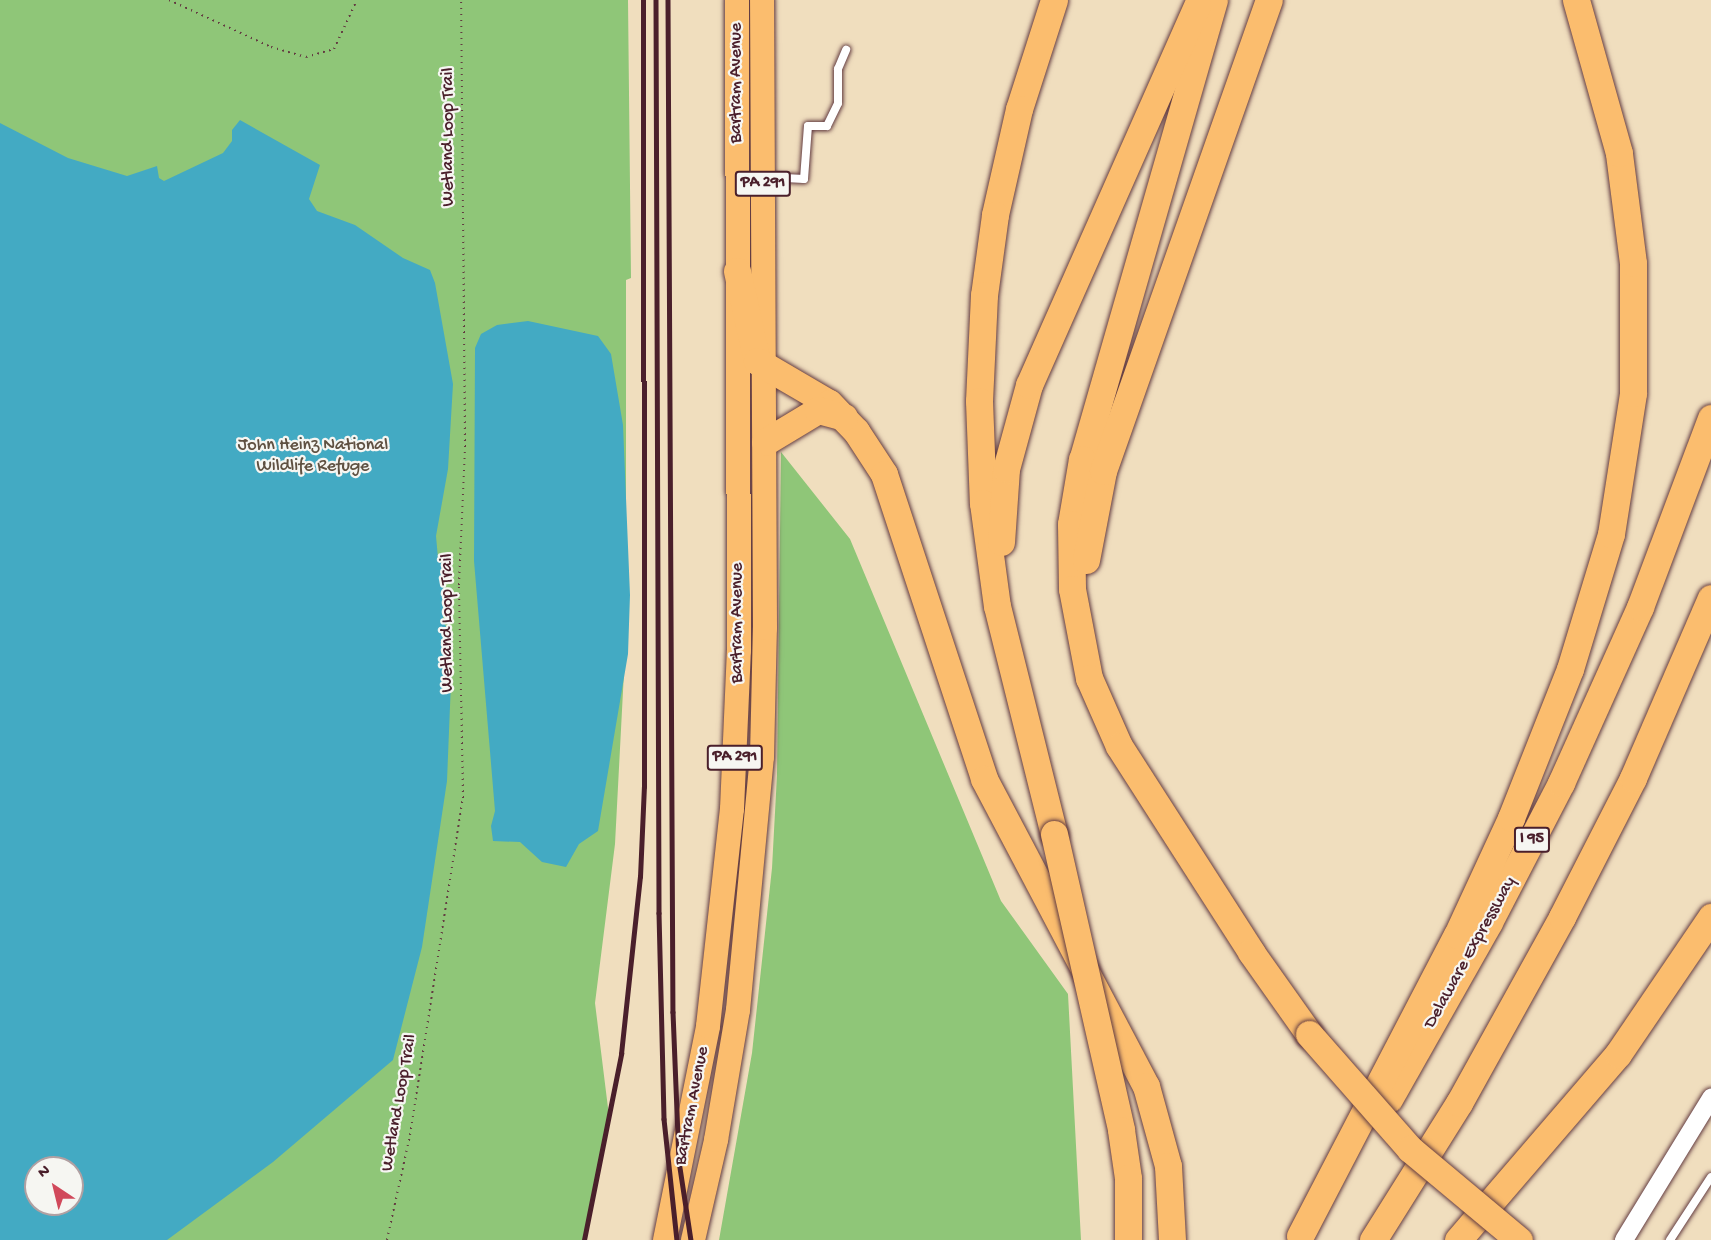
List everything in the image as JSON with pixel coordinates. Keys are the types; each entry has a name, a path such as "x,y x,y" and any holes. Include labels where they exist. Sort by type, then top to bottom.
{"highway":[{"path":"1054,0 1028,75 1003,175 989,255 980,367 979,434 988,542 1003,634 1054,834 1121,1130 1128,1178 1128,1240"},
{"path":"1023,707 1002,574 1002,509 1010,447 1029,385 1199,0"},
{"path":"1214,0 1084,451 1074,501 1070,546 1076,624 1095,693 1128,763 1310,1034 1410,1149 1519,1240"},
{"path":"1181,843 1126,741 1100,680 1086,613 1087,543 1103,471 1269,0"},
{"path":"1298,1238 1453,944 1511,818 1570,669 1611,534 1632,393 1633,263 1619,153 1576,0"},
{"path":"737,271 756,358 763,368 813,392 844,417 871,451 888,484 963,724 984,779 1146,1086 1168,1166 1172,1240"},
{"path":"765,442 818,410 844,417"},
{"name":"Delaware Expressway","path":"1298,1238 1411,1061 1539,827 1626,642 1711,418"},
{"path":"1373,1240 1459,1103 1572,899 1637,768 1711,598"},
{"path":"1458,1240 1618,1054 1711,917"}],"main road":[{"name":"Bartram Avenue","path":"693,1240 716,1140 738,1011 756,841 764,696 763,368 736,0"},
{"name":"Bartram Avenue","path":"665,1240 708,1026 732,809 739,650 737,271 750,176 762,0"}],"street":[{"path":"1624,1240 1711,1098"}],"lane":[{"path":"750,176 804,178 808,126 827,126 838,103 838,69 846,50"},
{"path":"1670,1240 1711,1177"}],"path":[{"path":"170,0 271,47 306,57 334,48 354,12 357,0"},
{"name":"Wetland Loop Trail","path":"387,1240 410,1135 463,798 459,585 465,447 461,0"}],"green space":[{"name":"John Heinz National Wildlife Refuge","path":"0,0 628,0 631,278 626,280 626,634 615,844 595,1003 609,1116 585,1240 0,1240"},
{"path":"781,452 850,539 1001,901 1068,994 1081,1240 719,1240 752,1053 772,868 777,775"}],"water":[{"path":"240,120 320,165 309,199 317,211 355,225 403,258 430,270 435,283 453,384 448,469 436,536 438,558 444,566 443,621 452,638 452,657 447,781 422,947 393,1060 273,1162 167,1240 0,1240 0,123 68,158 127,176 157,166 159,178 164,181 223,153 232,141 232,130"},
{"path":"528,321 598,336 611,354 623,425 630,595 628,654 598,831 579,844 566,867 542,862 520,842 493,841 491,826 495,811 474,561 475,348 481,334 497,325"}],"railway":[{"path":"584,1240 621,1054 640,877 644,787 643,0"},
{"path":"656,0 659,913 664,1119 677,1240"},
{"path":"668,0 673,1012 679,1161 691,1240"}]}
